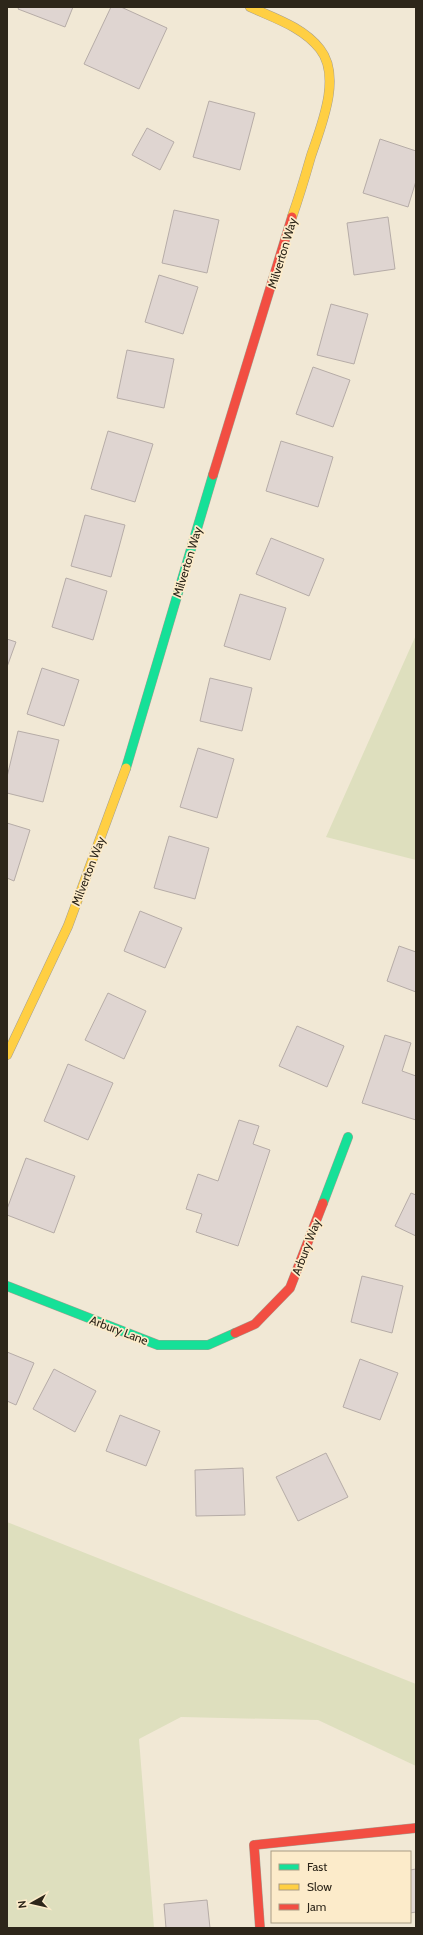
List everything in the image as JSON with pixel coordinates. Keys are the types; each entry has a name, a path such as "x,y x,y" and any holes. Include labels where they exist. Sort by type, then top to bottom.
{"street":[{"name":"Milverton Way","path":"7,1055 68,926 126,768 212,477 326,109 330,84 326,58 311,38 250,7"},
{"name":"Arbury Way","path":"234,1334 255,1324 290,1288 348,1137"},
{"name":"Arbury Lane","path":"7,1286 158,1345 208,1345 234,1334"},
{"path":"260,1928 254,1845 416,1828"}],"green space":[{"path":"416,635 416,860 326,837"},
{"path":"7,1522 416,1684 416,1766 318,1720 181,1717 139,1739 154,1928 7,1928"}],"building":[{"path":"19,7 73,7 65,27 18,9"},
{"path":"111,7 121,7 167,28 139,89 84,64"},
{"path":"209,101 255,113 240,170 193,157"},
{"path":"147,128 174,142 160,170 132,155"},
{"path":"380,139 416,151 416,181 408,207 363,193"},
{"path":"174,210 219,220 207,273 162,263"},
{"path":"388,217 395,269 354,275 347,223"},
{"path":"159,275 198,287 183,334 145,322"},
{"path":"331,304 368,314 354,364 317,355"},
{"path":"127,350 174,359 164,408 117,398"},
{"path":"313,367 350,380 333,427 296,414"},
{"path":"108,431 153,444 135,502 91,489"},
{"path":"281,441 333,457 318,507 266,491"},
{"path":"85,515 125,525 111,577 71,566"},
{"path":"271,538 324,559 309,596 256,574"},
{"path":"66,578 107,591 93,640 52,627"},
{"path":"240,594 286,608 270,660 224,646"},
{"path":"7,639 16,642 7,667"},
{"path":"42,668 79,680 64,726 27,714"},
{"path":"210,678 252,688 242,731 200,721"},
{"path":"18,731 59,740 43,802 7,793 7,777"},
{"path":"198,748 234,759 217,818 180,807"},
{"path":"7,823 30,830 14,881 7,878"},
{"path":"169,836 209,848 195,899 154,888"},
{"path":"140,911 182,928 165,968 124,951"},
{"path":"399,946 416,952 416,992 387,981"},
{"path":"108,993 146,1011 124,1059 85,1040"},
{"path":"297,1026 344,1046 327,1087 279,1066"},
{"path":"385,1035 411,1043 402,1071 416,1076 416,1120 362,1103"},
{"path":"68,1064 113,1083 88,1140 44,1121"},
{"path":"239,1120 259,1126 253,1144 270,1150 238,1246 196,1232 202,1214 186,1209 198,1174 218,1181"},
{"path":"26,1158 75,1176 54,1233 7,1215 7,1209"},
{"path":"411,1193 416,1195 416,1236 395,1226"},
{"path":"362,1276 403,1286 392,1333 351,1322"},
{"path":"7,1352 34,1363 16,1405 7,1401"},
{"path":"360,1359 398,1373 380,1420 343,1407"},
{"path":"54,1369 96,1391 75,1432 33,1409"},
{"path":"120,1415 160,1431 146,1466 106,1451"},
{"path":"326,1453 348,1497 298,1521 276,1477"},
{"path":"243,1468 245,1515 196,1516 195,1470"},
{"path":"416,1869 416,1912 411,1913 411,1870"},
{"path":"207,1900 210,1928 166,1928 164,1904"}],"traffic: fast":[{"path":"126,768 213,475"},
{"path":"323,1203 348,1137"},
{"path":"7,1286 158,1345 208,1345 235,1333"}],"traffic: slow":[{"path":"250,7 288,24 313,41 320,49 326,60 329,73 328,102 292,217"},
{"path":"7,1055 68,926 126,768"}],"traffic: jam":[{"path":"213,475 292,217"},
{"path":"235,1333 255,1324 290,1288 323,1203"},
{"path":"260,1928 254,1845 416,1828"}]}
